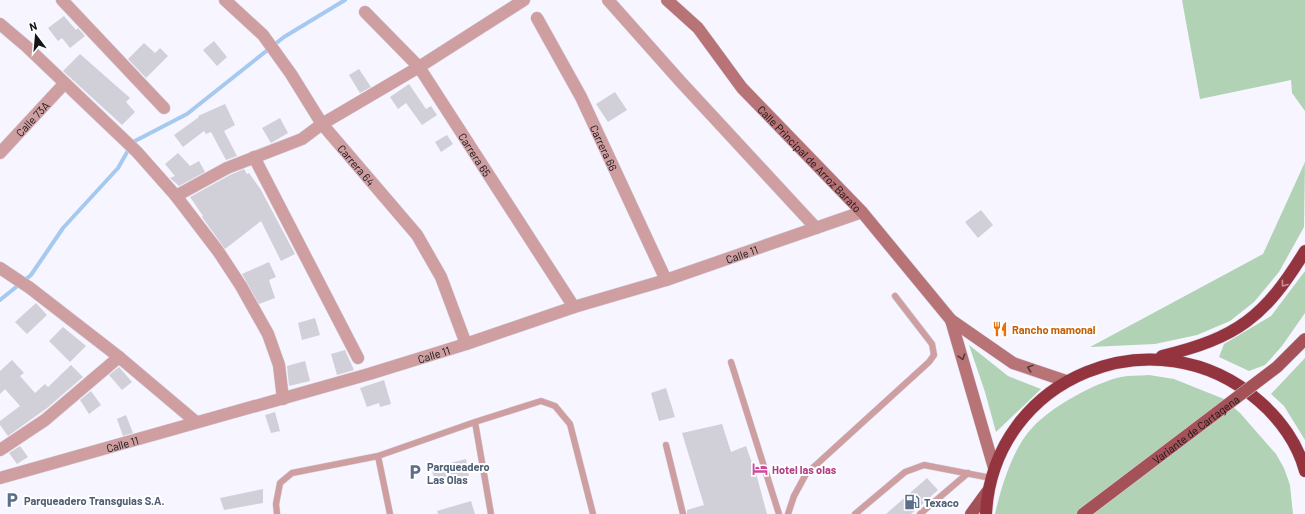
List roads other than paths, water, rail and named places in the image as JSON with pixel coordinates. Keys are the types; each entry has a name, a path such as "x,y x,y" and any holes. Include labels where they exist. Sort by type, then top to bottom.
{"highway":[{"path":"986,514 987,492 1006,442 1023,418 1043,397 1066,381 1083,372 1118,362 1154,358 1195,348 1241,327 1259,313 1274,297 1305,251"},
{"path":"1154,358 1186,362 1204,368 1217,373 1245,389 1269,410 1289,436 1305,471"}],"main road":[{"name":"Variante de Cartagena","path":"1083,514 1277,367 1305,339"},
{"path":"971,514 987,492"}],"street":[{"path":"62,0 164,108"},
{"name":"Carrera 64","path":"225,0 263,35 322,124 417,235 441,277 466,344"},
{"path":"176,196 221,170 280,149 302,139 322,124 419,67 524,0"},
{"path":"608,0 680,81 816,228"},
{"name":"Calle Principal de Arroz Barato","path":"667,0 698,28 742,88 862,212 951,320 1013,363 1066,381"},
{"name":"Carrera 65","path":"365,12 419,67 574,307"},
{"name":"Carrera 66","path":"537,18 581,97 666,280"},
{"path":"0,24 26,46 64,84 137,152 176,196 226,263 268,334 279,364 283,399"},
{"name":"Calle 73A","path":"0,154 64,84"},
{"path":"254,157 358,358"},
{"name":"Calle 11","path":"0,478 196,422 283,399 466,344 574,307 666,280 862,212"},
{"path":"0,268 10,277 30,288 118,357 196,422"},
{"name":"Calle Principal de Arroz Barato","path":"951,320 993,473"},
{"path":"0,450 45,420 118,357"}],"lane":[{"path":"788,514 794,496 806,474 929,362 934,355 932,344 895,296"},
{"path":"731,362 779,514"},
{"path":"277,514 276,504 280,483 292,473 378,456 476,422 541,402 555,406 570,424 593,514"},
{"path":"476,422 491,514"},
{"path":"666,445 683,514"},
{"path":"378,456 390,514"},
{"path":"856,514 905,472 924,465 968,473 993,473"},
{"path":"920,514 968,473"}],"waterway":[{"path":"0,300 31,275 63,228 118,168 133,142 187,114 284,37 345,0"}],"place":[{"name":"Rancho mamonal","path":"1000,329"},
{"name":"Hotel las olas","path":"760,469"},
{"name":"Parqueadero Las Olas","path":"415,472"},
{"name":"Parqueadero Transguias S.A.","path":"12,500"},
{"name":"Texaco","path":"912,502"}]}
